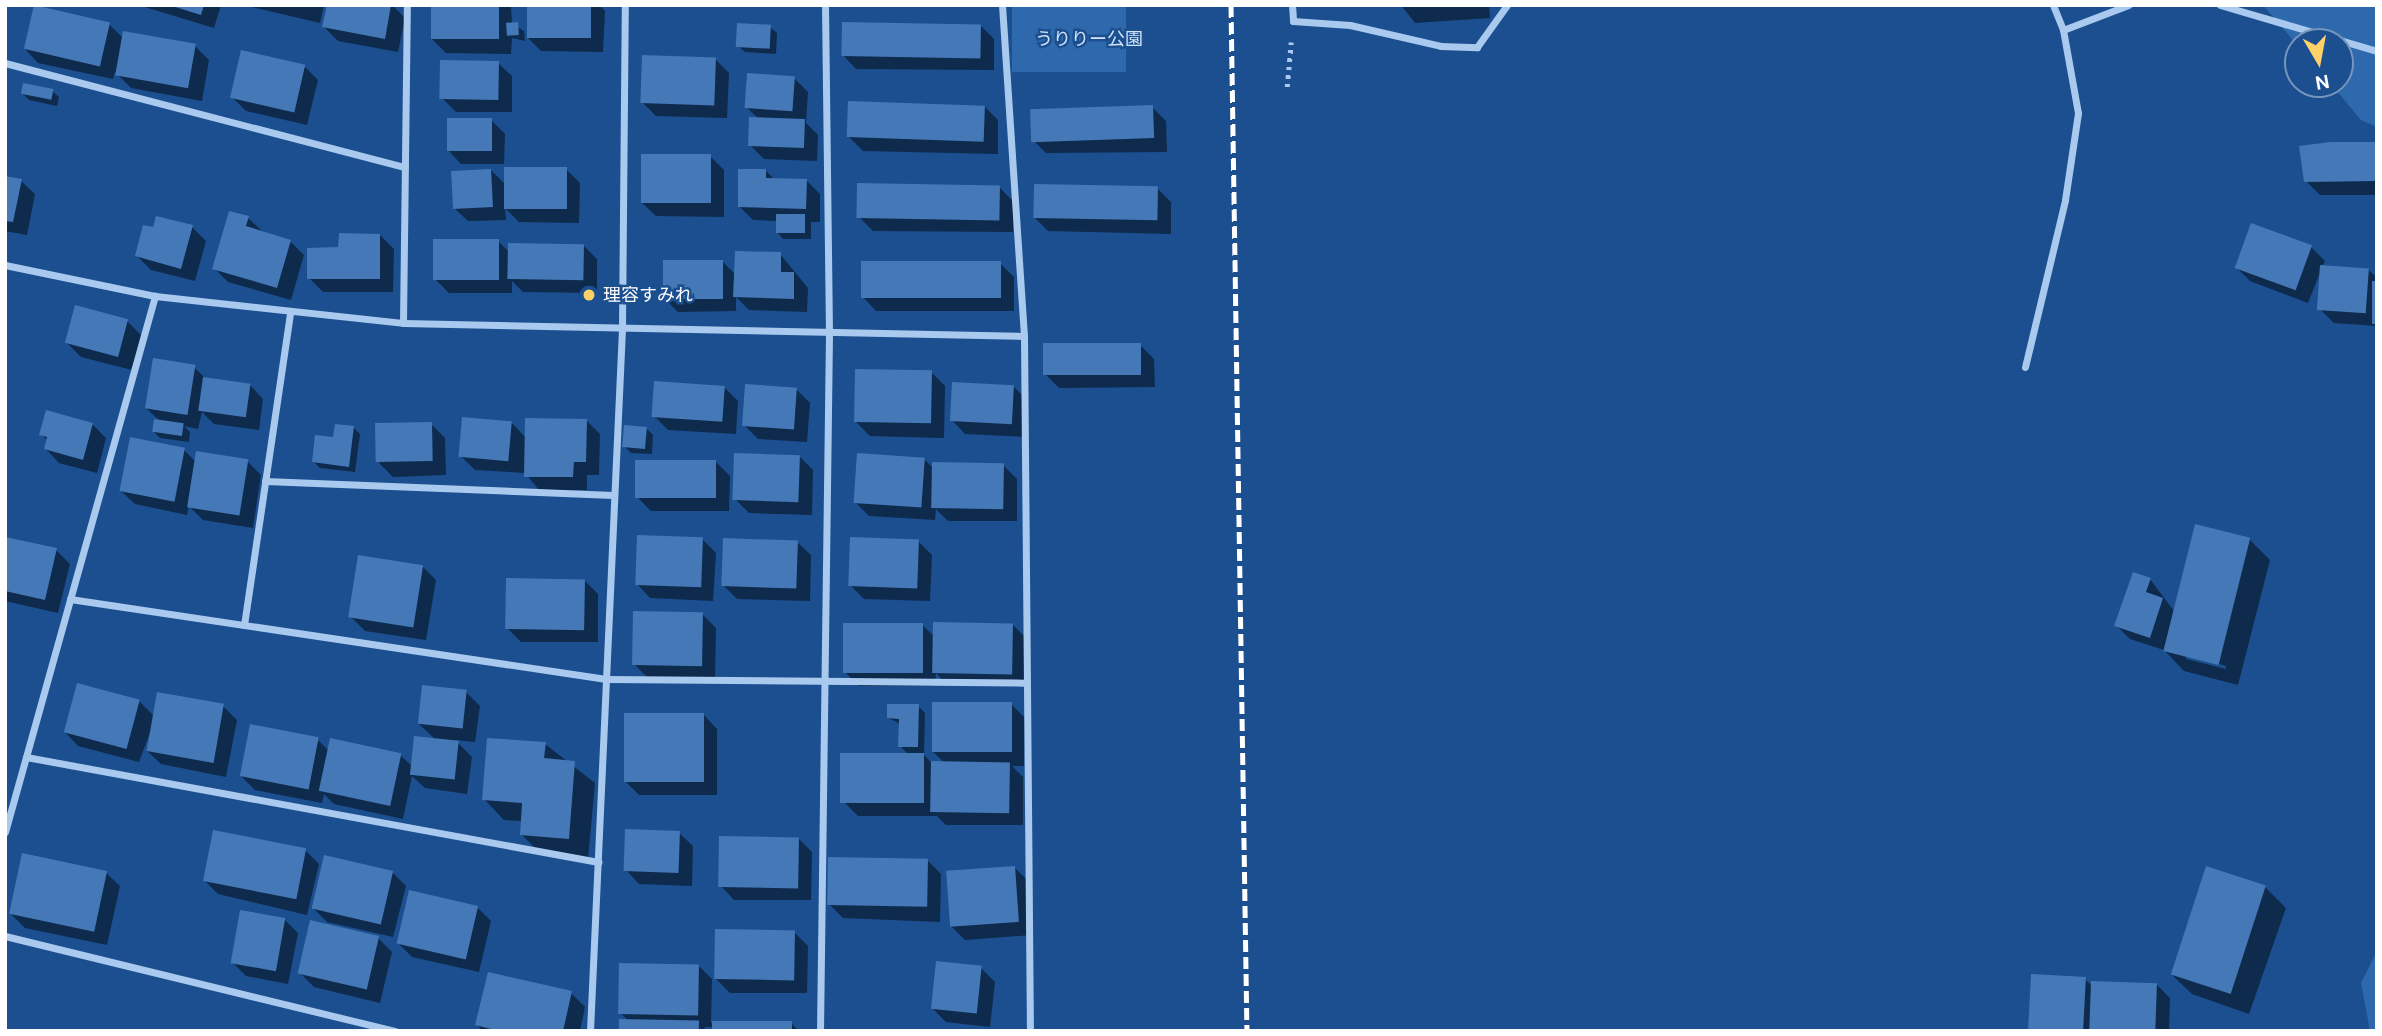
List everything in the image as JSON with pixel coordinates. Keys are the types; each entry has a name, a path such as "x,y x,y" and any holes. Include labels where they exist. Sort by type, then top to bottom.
{"street":[{"path":"403,323 407,5"},
{"path":"590,1031 622,328 625,5"},
{"path":"820,1031 829,332 825,5"},
{"path":"1002,5 1024,336 1024,683 1031,1031"},
{"path":"1292,5 1293,20 1350,25 1441,46 1477,47 1507,5"},
{"path":"2025,367 2065,200 2078,113 2063,30 2053,5"},
{"path":"2063,30 2128,5"},
{"path":"2220,5 2377,51"},
{"path":"5,63 405,167"},
{"path":"5,265 156,296 290,314 403,323 1024,336"},
{"path":"5,832 156,296"},
{"path":"244,625 290,314"},
{"path":"265,481 613,495"},
{"path":"70,599 606,680 1024,683"},
{"path":"26,757 598,862"},
{"path":"5,936 396,1031"}],"path":[{"path":"1287,87 1293,20"}],"green space":[{"name":"うりりー公園","path":"1012,5 1126,5 1126,72 1012,72"},
{"path":"2263,5 2377,5 2377,127 2361,120 2343,98 2354,98 2354,28 2284,30"},
{"path":"2377,951 2377,1031 2370,1031 2361,983"}],"building":[{"path":"34,5 110,23 100,66 24,49"},
{"path":"169,5 204,5 201,15"},
{"path":"327,5 391,5 385,39 322,27"},
{"path":"431,5 499,5 499,39 431,39"},
{"path":"527,5 591,5 591,38 527,38"},
{"path":"518,22 519,35 507,36 506,23"},
{"path":"842,22 981,24 980,58 841,56"},
{"path":"737,23 771,25 770,49 736,47"},
{"path":"123,31 196,44 188,88 115,75"},
{"path":"241,50 305,65 294,113 230,98"},
{"path":"642,55 716,58 714,106 640,103"},
{"path":"440,60 499,61 498,100 439,99"},
{"path":"747,73 795,76 792,111 745,108"},
{"path":"23,83 53,89 51,100 21,94"},
{"path":"848,101 985,106 984,142 847,137"},
{"path":"1153,105 1154,138 1031,142 1030,109"},
{"path":"749,117 805,119 804,148 748,146"},
{"path":"447,118 492,118 492,151 447,151"},
{"path":"2330,142 2377,142 2377,181 2304,182 2299,146"},
{"path":"641,154 711,154 711,203 641,203"},
{"path":"504,167 567,167 567,209 504,209"},
{"path":"491,169 493,207 453,209 451,171"},
{"path":"738,169 766,169 766,178 807,179 806,209 738,207"},
{"path":"5,176 22,179 13,222 5,221"},
{"path":"857,183 1000,185 999,220 856,218"},
{"path":"1034,184 1158,186 1157,220 1033,218"},
{"path":"229,211 249,216 246,226 291,240 277,288 212,269"},
{"path":"776,214 805,214 805,233 776,233"},
{"path":"156,216 193,225 181,269 135,256 143,225 153,227"},
{"path":"2251,223 2312,245 2296,290 2235,268"},
{"path":"339,233 380,234 380,279 307,279 307,248 338,247"},
{"path":"433,239 499,239 499,280 433,280"},
{"path":"508,243 584,244 583,280 507,279"},
{"path":"735,251 781,252 781,272 794,272 794,299 733,297"},
{"path":"663,260 723,260 723,299 663,299"},
{"path":"861,261 1001,261 1001,298 861,298"},
{"path":"2320,265 2369,268 2366,313 2317,310"},
{"path":"2372,281 2377,281 2377,324 2372,324"},
{"path":"75,305 128,319 118,357 65,343"},
{"path":"1043,343 1141,343 1141,375 1043,375"},
{"path":"153,358 195,365 187,415 145,408"},
{"path":"855,369 932,370 931,423 854,422"},
{"path":"203,377 251,384 246,417 198,411"},
{"path":"654,381 725,386 722,422 651,417"},
{"path":"952,382 1014,385 1012,424 950,421"},
{"path":"745,384 797,388 794,430 742,426"},
{"path":"46,410 93,423 83,460 44,449 47,437 39,435"},
{"path":"462,417 512,421 508,461 459,457"},
{"path":"525,418 587,419 586,462 574,462 573,477 524,477"},
{"path":"154,419 184,423 182,436 152,432"},
{"path":"432,422 433,461 376,462 375,423"},
{"path":"335,424 354,426 349,467 312,462 315,435 333,437"},
{"path":"624,425 647,427 645,449 622,447"},
{"path":"130,437 185,448 174,502 120,491"},
{"path":"196,451 248,459 239,516 187,507"},
{"path":"734,453 800,455 798,502 732,500"},
{"path":"857,453 925,458 921,508 854,503"},
{"path":"635,460 716,460 716,498 635,498"},
{"path":"932,462 1004,463 1003,509 931,508"},
{"path":"2195,524 2250,538 2219,665 2163,651"},
{"path":"637,535 703,537 701,587 635,585"},
{"path":"5,537 57,548 45,600 5,591"},
{"path":"850,537 919,539 917,588 848,586"},
{"path":"723,538 798,541 796,589 721,586"},
{"path":"358,555 423,565 413,628 348,617"},
{"path":"2133,572 2151,578 2146,592 2163,598 2150,638 2114,626"},
{"path":"506,578 585,579 584,630 505,629"},
{"path":"633,611 703,612 702,666 632,665"},
{"path":"933,622 1013,623 1012,674 932,673"},
{"path":"843,623 923,623 923,673 843,673"},
{"path":"77,683 140,700 127,749 64,732"},
{"path":"422,685 467,690 463,728 418,724"},
{"path":"157,692 224,704 214,763 147,751"},
{"path":"932,702 1012,702 1012,752 932,752"},
{"path":"887,704 919,704 918,747 898,747 899,719 887,718"},
{"path":"624,713 704,713 704,782 624,782"},
{"path":"250,724 319,737 309,789 240,776"},
{"path":"414,736 459,741 455,779 410,775"},
{"path":"330,738 401,753 390,806 319,791"},
{"path":"487,738 546,742 544,758 575,761 569,839 520,835 522,803 482,800"},
{"path":"840,753 924,753 924,803 840,803"},
{"path":"931,761 1010,762 1009,813 930,812"},
{"path":"625,829 680,831 679,873 624,871"},
{"path":"213,830 306,848 296,899 203,881"},
{"path":"719,836 799,837 798,888 718,887"},
{"path":"22,853 107,871 94,932 9,914"},
{"path":"324,855 393,871 381,925 312,909"},
{"path":"828,857 928,859 927,907 827,905"},
{"path":"1015,866 1019,922 950,927 946,871"},
{"path":"2206,866 2266,885 2231,994 2171,974"},
{"path":"409,890 478,906 466,960 397,944"},
{"path":"240,910 285,918 276,971 231,963"},
{"path":"310,920 379,936 367,990 298,974"},
{"path":"715,929 795,930 794,980 714,979"},
{"path":"936,961 982,966 977,1014 931,1009"},
{"path":"619,963 699,964 698,1015 618,1014"},
{"path":"488,972 572,991 563,1031 499,1031 475,1025"},
{"path":"2031,974 2086,977 2083,1031 2028,1031"},
{"path":"2091,981 2157,983 2155,1031 2089,1031"},
{"path":"619,1019 699,1020 699,1031 619,1031"},
{"path":"712,1021 792,1021 792,1031 712,1031"}],"railway":[{"path":"1231,5 1247,1031"}],"place":[{"name":"理容すみれ","path":"589,295"}]}
